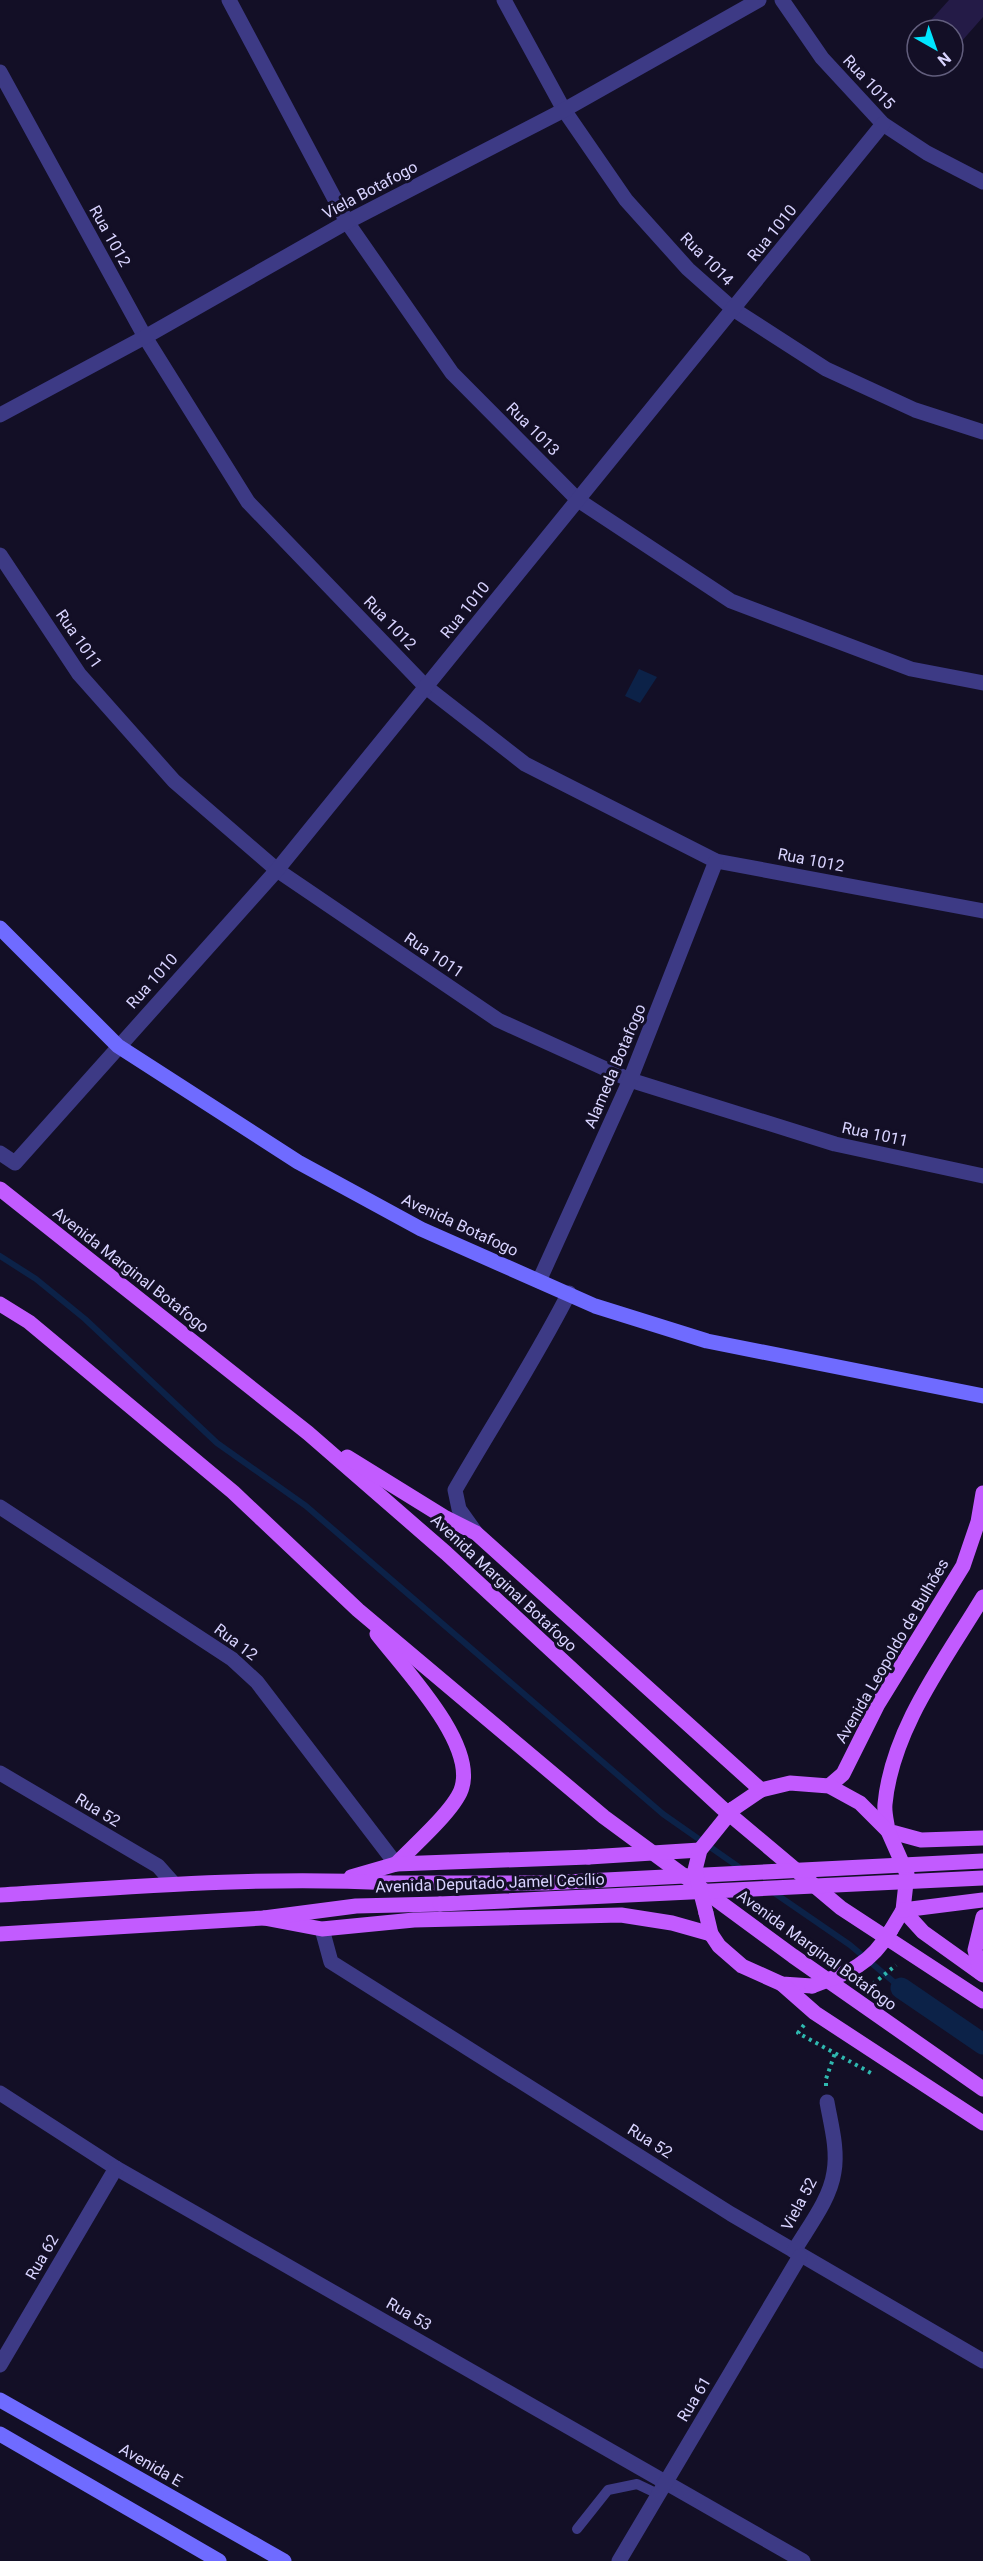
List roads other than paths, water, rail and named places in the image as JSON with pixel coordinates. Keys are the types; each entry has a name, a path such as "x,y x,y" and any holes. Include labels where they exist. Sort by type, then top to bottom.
{"main road":[{"name":"Avenida Marginal Botafogo","path":"0,1190 308,1433 446,1552 722,1808 841,1908 983,2001"},
{"name":"Avenida Marginal Botafogo","path":"0,1304 29,1322 233,1492 358,1610 604,1817 793,1956 983,2089"},
{"path":"308,1433 444,1517 476,1533 761,1790"},
{"name":"Avenida Leopoldo de Bulhões","path":"829,1786 843,1774 878,1704 963,1566 978,1522 983,1493"},
{"path":"782,1984 812,1986 851,1972 879,1950 903,1910 907,1874 888,1831 885,1806 892,1761 913,1714 983,1597"},
{"path":"358,1610 453,1732 465,1765 462,1788 447,1811 396,1864"},
{"path":"983,1838 921,1840 888,1831 860,1803 829,1786 790,1784 761,1790 733,1809 700,1850 695,1870 711,1934 719,1946 742,1966 782,1984 815,2013 983,2123"},
{"path":"339,1880 396,1864 589,1857 700,1850"},
{"name":"Avenida Deputado Jamel Cecílio","path":"0,1895 174,1884 339,1880 390,1883 546,1883 983,1861"},
{"name":"Avenida Deputado Jamel Cecílio","path":"0,1934 264,1918 356,1906 983,1878"},
{"path":"903,1910 983,1900"},
{"path":"903,1910 922,1932 982,1974"},
{"path":"264,1918 322,1929 414,1920 621,1915 672,1923 711,1934"},
{"path":"982,1974 975,1950 983,1917"}],"street":[{"name":"Rua 1013","path":"229,0 347,222 452,373 578,500 731,602 911,669 983,682"},
{"name":"Rua 1014","path":"504,0 564,110 626,200 688,269 733,309 826,369 915,410 983,432"},
{"name":"Viela Botafogo","path":"0,415 145,337 347,222 564,110 759,0"},
{"name":"Rua 1015","path":"782,0 822,57 883,124 927,153 983,182"},
{"name":"Rua 1012","path":"0,72 145,337 248,502 426,687 525,764 716,861 983,911"},
{"name":"Rua 1010","path":"0,1153 15,1163 277,870 883,124"},
{"name":"Rua 1011","path":"0,555 79,674 174,781 277,870 498,1020 630,1080 835,1144 983,1176"},
{"name":"Alameda Botafogo","path":"539,1281 630,1080 716,861"},
{"name":"Avenida Botafogo","path":"0,928 118,1046 298,1162 421,1229 595,1306 707,1341 983,1396"},
{"path":"476,1533 459,1509 455,1490 549,1332 569,1293"},
{"name":"Rua 12","path":"0,1508 232,1659 257,1682 396,1864"},
{"name":"Rua 52","path":"0,1773 158,1866 174,1884"},
{"name":"Rua 52","path":"322,1929 331,1962 731,2214 983,2361"},
{"name":"Rua 53","path":"0,2093 116,2168 662,2487 803,2561"},
{"name":"Viela 52","path":"797,2253 830,2190 834,2173 835,2153 827,2102"},
{"name":"Rua 62","path":"0,2365 116,2168"},
{"name":"Rua 61","path":"619,2561 797,2253"},
{"name":"Avenida E","path":"0,2400 284,2561"},
{"path":"0,2434 219,2561"}],"lane":[{"path":"577,2529 608,2490 636,2484 662,2487"}],"water":[{"path":"639,669 657,677 640,703 625,696"}],"waterway":[{"path":"0,1256 36,1279 85,1319 217,1443 306,1506 663,1814 743,1870"},
{"path":"773,1892 850,1945 901,1988"},
{"path":"901,1988 983,2044"}]}
